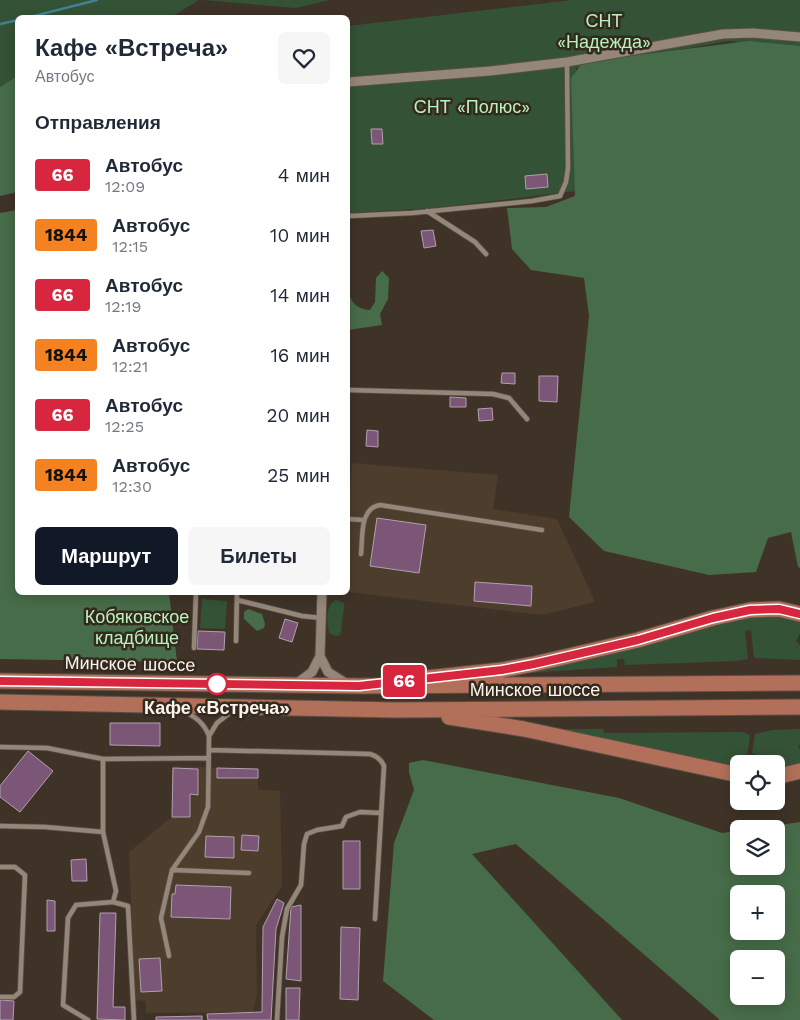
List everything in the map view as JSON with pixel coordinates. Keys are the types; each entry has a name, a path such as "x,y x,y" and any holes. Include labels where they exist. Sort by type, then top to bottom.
{"highway":[{"path":"355,686 502,670 534,664 638,640 713,618 750,610 779,609 800,614"},
{"name":"Минское шоссе","path":"0,681 355,686 800,683"},
{"name":"Минское шоссе","path":"0,702 395,710 800,707"},
{"path":"395,710 524,729 730,773"},
{"path":"785,775 800,771"}],"street":[{"path":"350,82 490,71 567,62 723,34 753,33 800,37"},
{"path":"322,595 320,656 330,674 355,686"},
{"path":"294,685 312,672 320,656"}],"lane":[{"path":"350,216 428,211 532,201 560,196 566,182 568,168 567,62"},
{"path":"428,211 475,242 486,254"},
{"path":"350,390 493,394 509,398 527,419"},
{"path":"361,554 364,520 368,511 373,506 542,530"},
{"path":"350,519 364,520"},
{"path":"194,648 196,595"},
{"path":"236,641 237,595"},
{"path":"237,600 302,616 321,618"},
{"path":"155,706 176,709 193,716 205,727 209,736 208,807 198,832 172,870 161,918 169,956"},
{"path":"209,736 220,720 240,707"},
{"path":"773,707 800,712"},
{"path":"0,747 47,748 103,759 209,758"},
{"path":"209,750 370,754 381,760 384,766 375,919"},
{"path":"103,759 103,832 116,891 113,902"},
{"path":"278,1020 282,937 287,909 301,885 304,844 307,834 317,830 342,826 346,817 360,812 381,813"},
{"path":"0,826 44,827 103,832"},
{"path":"0,867 15,867 26,874 20,992 14,997 0,997"},
{"path":"172,870 249,872"},
{"path":"88,1020 63,1005 68,918 76,905 113,902 128,906 134,1020"}],"shaded area":[{"path":"352,463 498,475 493,509 557,519 595,602 541,615 350,592"},
{"path":"172,766 258,769 258,790 280,791 282,886 256,925 257,995 253,1012 146,1013 146,1001 135,1000 129,852 172,817"}],"green space":[{"path":"0,0 199,0 176,15 15,15 15,77 0,87"},
{"path":"203,0 330,0 296,8"},
{"name":"СНТ «Полюс»","path":"572,0 800,0 800,50 729,41 576,68 578,96 576,191 434,208 350,213 350,26"},
{"path":"749,41 800,46 800,568 798,567 791,532 768,538 756,572 709,575 604,551 569,517 589,316 584,278 531,270 512,249 507,208 546,207 575,196 571,78 583,62"},
{"path":"15,77 15,192 0,196 0,87"},
{"name":"Кобяковское кладбище","path":"15,210 15,595 169,595 177,662 0,659 0,213"},
{"path":"382,271 389,278 388,299 380,314 382,325 350,330 350,296 356,305 370,310 375,302 376,278"},
{"path":"202,599 227,601 225,629 200,628"},
{"path":"336,600 344,603 344,606 341,632 340,635 336,636 329,633 327,619 330,605"},
{"path":"248,609 262,614 265,624 264,628 257,631 244,619 244,612"},
{"path":"757,615 800,620 800,633 796,641 800,645 800,660 754,658 751,630 745,631 748,659 625,665 624,659 617,659 617,667 527,673"},
{"path":"548,729 603,729 604,733 743,732 750,735 747,755 730,755 730,767"},
{"path":"800,729 800,744 798,746 800,750 800,765 785,769 785,755 756,755 752,753 755,734 773,730"},
{"path":"423,760 619,798 722,833 730,832 730,875 785,875 785,824 800,822 800,1020 720,1020 516,844 472,854 622,1020 434,1020 383,981 394,843 414,790 409,772 409,763"}],"building":[{"path":"371,129 382,129 383,144 372,144"},
{"path":"547,174 548,187 526,189 525,176"},
{"path":"433,230 436,246 424,248 421,231"},
{"path":"502,373 515,373 515,384 501,383"},
{"path":"539,376 558,376 557,402 539,401"},
{"path":"450,397 466,398 466,407 450,407"},
{"path":"492,408 493,420 479,421 478,409"},
{"path":"367,430 378,431 378,447 366,446"},
{"path":"377,518 426,525 419,573 370,566"},
{"path":"475,582 532,586 531,606 474,601"},
{"path":"285,619 298,623 292,642 279,638"},
{"path":"198,631 225,632 224,650 197,649"},
{"path":"110,723 160,723 160,746 110,745"},
{"path":"28,751 53,771 20,812 0,797 0,786"},
{"path":"173,768 198,769 198,795 190,794 190,817 172,817"},
{"path":"217,768 258,769 258,778 217,778"},
{"path":"242,835 259,836 258,851 241,850"},
{"path":"206,836 234,837 234,858 205,857"},
{"path":"343,841 360,841 360,889 343,889"},
{"path":"86,859 87,881 72,881 71,860"},
{"path":"176,885 231,887 230,919 171,917 172,894 175,894"},
{"path":"277,899 284,903 276,929 271,1020 208,1020 207,1014 262,1012 263,927"},
{"path":"47,900 55,901 55,931 47,931"},
{"path":"301,905 301,981 286,979 291,907"},
{"path":"100,913 116,913 113,1007 125,1007 125,1020 97,1019"},
{"path":"341,927 360,928 358,1000 340,999"},
{"path":"160,958 162,991 141,992 139,959"},
{"path":"286,988 300,988 299,1020 286,1020"},
{"path":"0,1000 14,1001 13,1020 0,1020"},
{"path":"202,1016 202,1020 156,1020 156,1017"}],"waterway":[{"path":"38,15 97,0"},
{"path":"0,24 15,21"}],"bus line":[{"name":"66","path":"0,681 359,686 502,670 534,664 638,640 713,618 750,610 779,609 800,614"}],"place":[{"name":"Кафе «Встреча»","path":"217,684"}],"park label":[{"name":"СНТ «Надежда»","path":"604,31"}]}
